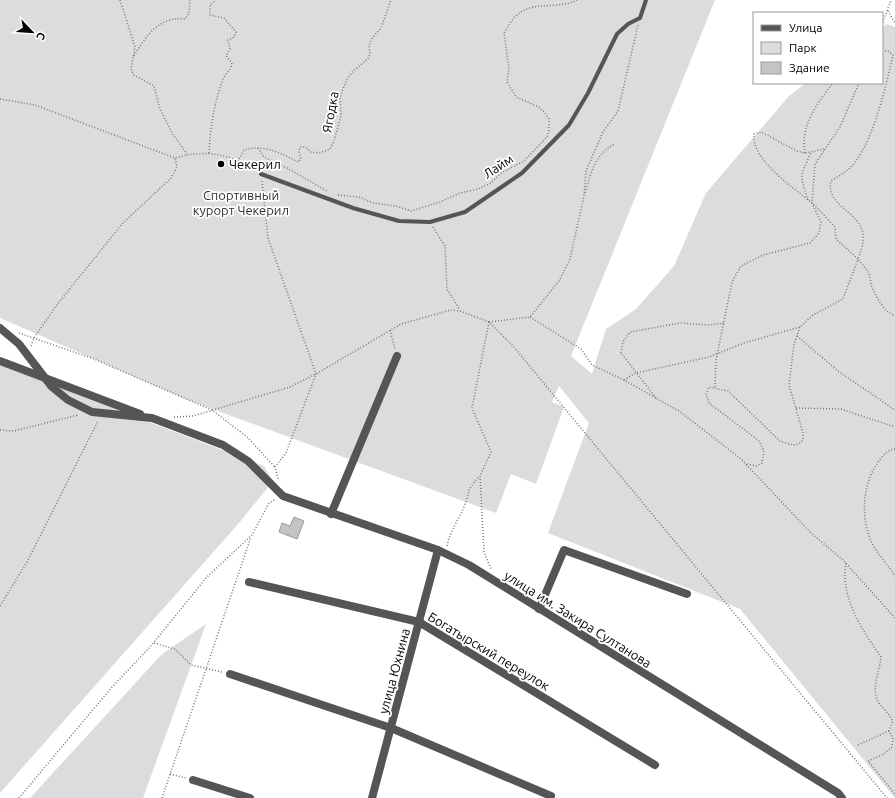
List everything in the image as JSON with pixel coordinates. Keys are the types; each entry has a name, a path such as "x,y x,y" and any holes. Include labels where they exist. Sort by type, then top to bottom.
{"street":[{"path":"0,328 19,344 48,379 52,387 68,400 92,412 152,418"},
{"path":"331,514 397,356"},
{"path":"0,361 223,445 248,462 283,496"},
{"name":"улица им. Закира Султанова","path":"283,496 331,514 438,550 469,565 838,793 842,798"},
{"name":"улица Юхнина","path":"372,798 438,550"},
{"path":"539,609 564,550 687,594"},
{"name":"Богатырский переулок","path":"249,582 419,622 655,765"},
{"path":"230,674 391,728 551,796"},
{"path":"194,780 250,798"}],"lane":[{"path":"262,174 353,208 399,221 430,222 465,212 522,173 568,125 588,93 617,34 628,24 640,18 646,0"}],"path":[{"path":"120,0 135,48 131,69 134,75 154,86 160,109 172,133 187,154"},
{"path":"134,57 146,35 156,27 176,18 185,19 189,13 190,0"},
{"path":"209,153 210,129 223,78 231,68 232,63 226,56 230,49 228,40 234,37 236,32 224,18 210,14 210,5 216,0"},
{"name":"Ягодка","path":"258,148 281,152 298,162 302,159 299,151 300,147 305,147 311,152 320,153 330,149 341,120 340,97 347,79 353,70 368,59 370,54 370,45 381,28 391,0"},
{"name":"Лайм","path":"333,195 359,197 373,203 414,210 440,202 460,193 478,189 491,183 501,173 524,161 547,137 549,131 549,119 539,107 516,97 507,82 509,69 504,33 516,15 530,7 567,5 576,0"},
{"path":"883,22 891,0"},
{"path":"888,10 895,23"},
{"path":"584,196 586,171 603,132 618,111 640,18"},
{"path":"624,380 636,373 709,357 744,343 800,327 813,315 843,299 863,245 863,233 858,222 833,197 829,188 831,181 848,171 856,162 868,140 893,55 888,51 883,51"},
{"path":"805,153 804,143 806,128 813,111 832,84"},
{"path":"715,387 716,360 725,323 732,282 741,266 763,255 810,243 819,233 821,222 812,203 815,164 840,127 859,84"},
{"path":"0,99 35,105 175,158 187,154 209,153 238,160 262,174 268,238 316,374 286,453 275,467"},
{"path":"825,150 805,153 797,151 761,132 754,134 754,140 765,161 780,177 812,203 835,227 836,239 858,259 869,273 872,288 879,301 886,311 895,316"},
{"path":"530,317 559,281 565,271 570,259 592,168 599,156 615,144"},
{"path":"238,160 244,150 258,148 264,157 287,168 327,191"},
{"path":"808,200 802,184 801,176 811,152"},
{"path":"27,355 34,338 56,306 122,224 171,178 177,166 175,158"},
{"path":"430,222 445,246 447,289 460,310"},
{"path":"172,417 193,416 290,387 316,374 401,324 451,310 460,310 489,322 514,346 887,798"},
{"path":"489,322 530,317 581,350 592,365 624,380 679,412 747,464 811,533 846,563 895,618"},
{"path":"446,554 449,535 465,506 469,487 480,476 491,452 472,408 489,322"},
{"path":"658,399 621,353 623,342 630,332 680,323 709,325 725,323"},
{"path":"747,464 756,466 762,462 764,451 759,441 709,403 706,394 709,387 715,387 728,391 780,441 793,445 799,444 803,440 801,422 789,385 797,336 800,327"},
{"path":"390,330 397,356"},
{"path":"14,331 94,359 212,410 246,437 275,467 279,482"},
{"path":"797,336 838,371 895,410"},
{"path":"796,408 841,409 895,428"},
{"path":"0,606 27,562 97,426 101,413"},
{"path":"0,430 14,431 79,415"},
{"path":"895,449 892,449 879,460 868,478 866,515 866,522 872,544 895,576"},
{"path":"480,476 484,552 493,572"},
{"path":"162,798 252,535 269,503 283,496"},
{"path":"19,798 112,687 154,643 207,577 252,535"},
{"path":"846,563 843,577 853,608 863,632 881,657 876,694 879,703 887,710 893,721 889,732 858,744"},
{"path":"154,643 175,649 191,665 206,667 230,674"},
{"path":"889,732 893,738 892,747 884,754 868,761 895,794"},
{"path":"170,774 194,780"}],"green space":[{"name":"Спортивный курорт Чекерил","path":"0,0 715,0 571,356 592,374 606,329 636,309 674,266 706,193 789,96 805,84 883,84 883,26 887,24 895,27 895,798 740,609 548,533 589,423 559,386 552,402 564,407 536,484 511,474 496,513 188,400 0,318"},
{"path":"0,365 264,466 273,481 239,523 0,793"},
{"path":"206,624 143,798 30,798 162,654"}],"building":[{"path":"294,517 304,521 297,539 279,532 282,523 290,526"}],"place":[{"name":"Чекерил","path":"221,164"}]}
